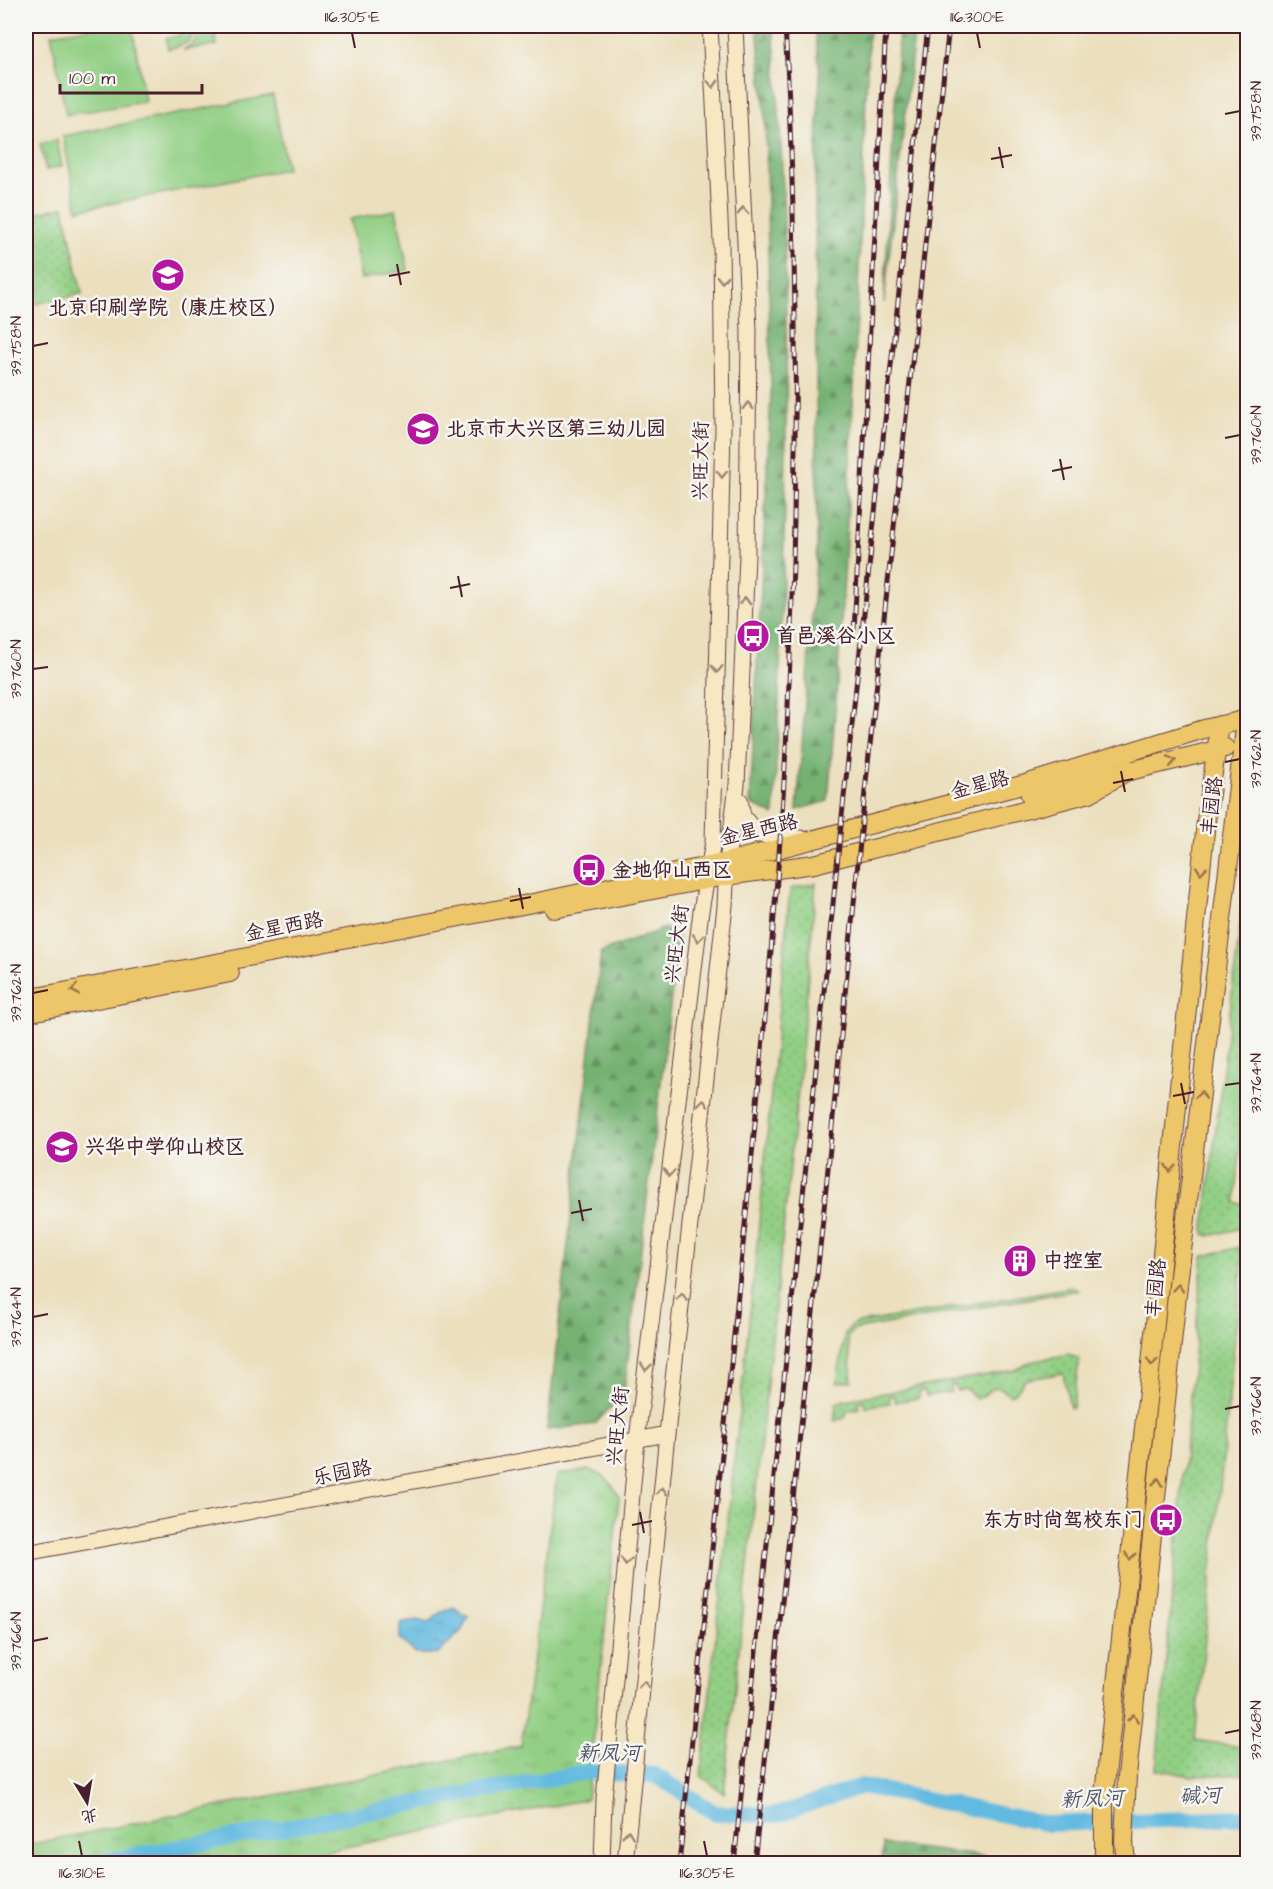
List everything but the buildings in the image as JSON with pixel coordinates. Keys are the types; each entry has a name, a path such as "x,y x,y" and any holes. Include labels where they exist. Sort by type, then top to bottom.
{"main road":[{"name":"兴旺大街","path":"625,1863 667,1434 725,906 713,842 723,429 721,240 710,26"},
{"name":"兴旺大街","path":"602,1863 605,1794 637,1440 717,871 737,785 747,556 749,330 735,26"},
{"name":"金星西路","path":"26,1013 717,871 766,852 1022,785 1220,725 1247,719"},
{"name":"丰园路","path":"1126,1863 1124,1841 1127,1795 1179,1275 1232,825 1247,719"},
{"name":"丰园路","path":"1104,1863 1102,1842 1104,1794 1215,749 1220,725"},
{"path":"717,871 814,864 1090,793 1129,770 1245,744"},
{"path":"766,852 797,832 1061,762 1149,746"},
{"path":"737,785 743,816 758,834 788,839 826,838"},
{"path":"1208,814 1215,811 1224,814 1232,825"},
{"name":"金星西路","path":"26,999 533,903 717,871"},
{"name":"乐园路","path":"26,1553 667,1434"},
{"path":"594,1863 603,1832"}],"green space":[{"path":"99,26 132,26 145,102 66,115 51,34"},
{"path":"186,26 197,26 190,40 183,45 168,49 166,38 178,36"},
{"path":"204,26 213,26 217,45 183,50 194,43"},
{"path":"757,26 773,26 784,223 785,519 774,815 750,804 771,393 765,114"},
{"path":"815,26 869,26 848,510 828,801 797,810 817,547 815,185 820,76"},
{"path":"899,26 915,26 884,303"},
{"path":"273,95 287,169 78,210 63,136"},
{"path":"57,140 62,166 46,170 40,144"},
{"path":"64,207 82,294 26,306 26,215"},
{"path":"396,210 408,270 361,279 350,219"},
{"path":"816,883 800,1071 724,1793 701,1776 757,1245 790,889"},
{"path":"1244,893 1248,893 1248,1134 1242,1134 1235,1202 1247,1206 1247,1227 1209,1236 1204,1234 1204,1229"},
{"path":"665,928 678,939 624,1393 595,1424 547,1430 601,952"},
{"path":"1244,1246 1195,1740 1247,1748 1247,1774 1190,1776 1156,1769 1203,1256"},
{"path":"1073,1287 1079,1290 858,1329 851,1332 848,1337 852,1381 837,1383 845,1333 854,1324"},
{"path":"1068,1354 1079,1359 1073,1408 1070,1408 1063,1373 1025,1380 1015,1393 1010,1395 999,1387 995,1387 976,1399 966,1389 957,1391 955,1385 950,1386 951,1392 926,1396 925,1391 919,1392 919,1398 895,1402 893,1395 889,1396 890,1403 865,1407 864,1401 858,1402 859,1408 847,1411 845,1418 834,1421 836,1403 845,1400 1015,1370 1030,1362"},
{"path":"588,1470 607,1479 619,1497 587,1799 266,1863 26,1863 26,1845 521,1746 557,1475"},
{"path":"883,1844 1040,1863 882,1863"}],"water":[{"path":"454,1607 468,1617 462,1630 438,1654 416,1654 400,1639 400,1624 417,1620 429,1623 442,1611"}],"waterway":[{"name":"新凤河","path":"89,1864 586,1772 655,1775 715,1813 777,1815 862,1786 1048,1824 1248,1817"}],"railway":[{"path":"679,1864 753,1145 772,937 787,729 795,465 795,289 785,26"},
{"path":"854,631 886,26"},
{"path":"734,1864 844,797 928,26"},
{"path":"754,1864 823,1219 865,791 949,26"}],"place":[{"name":"北京印刷学院（康庄校区）","path":"168,275"},
{"name":"北京市大兴区第三幼儿园","path":"423,429"},
{"name":"首邑溪谷小区","path":"753,636"},
{"name":"金地仰山西区","path":"589,870"},
{"name":"兴华中学仰山校区","path":"62,1147"},
{"name":"中控室","path":"1020,1261"},
{"name":"东方时尚驾校东门","path":"1166,1520"}],"water label":[{"name":"碱河","path":"1200,1796"}]}
